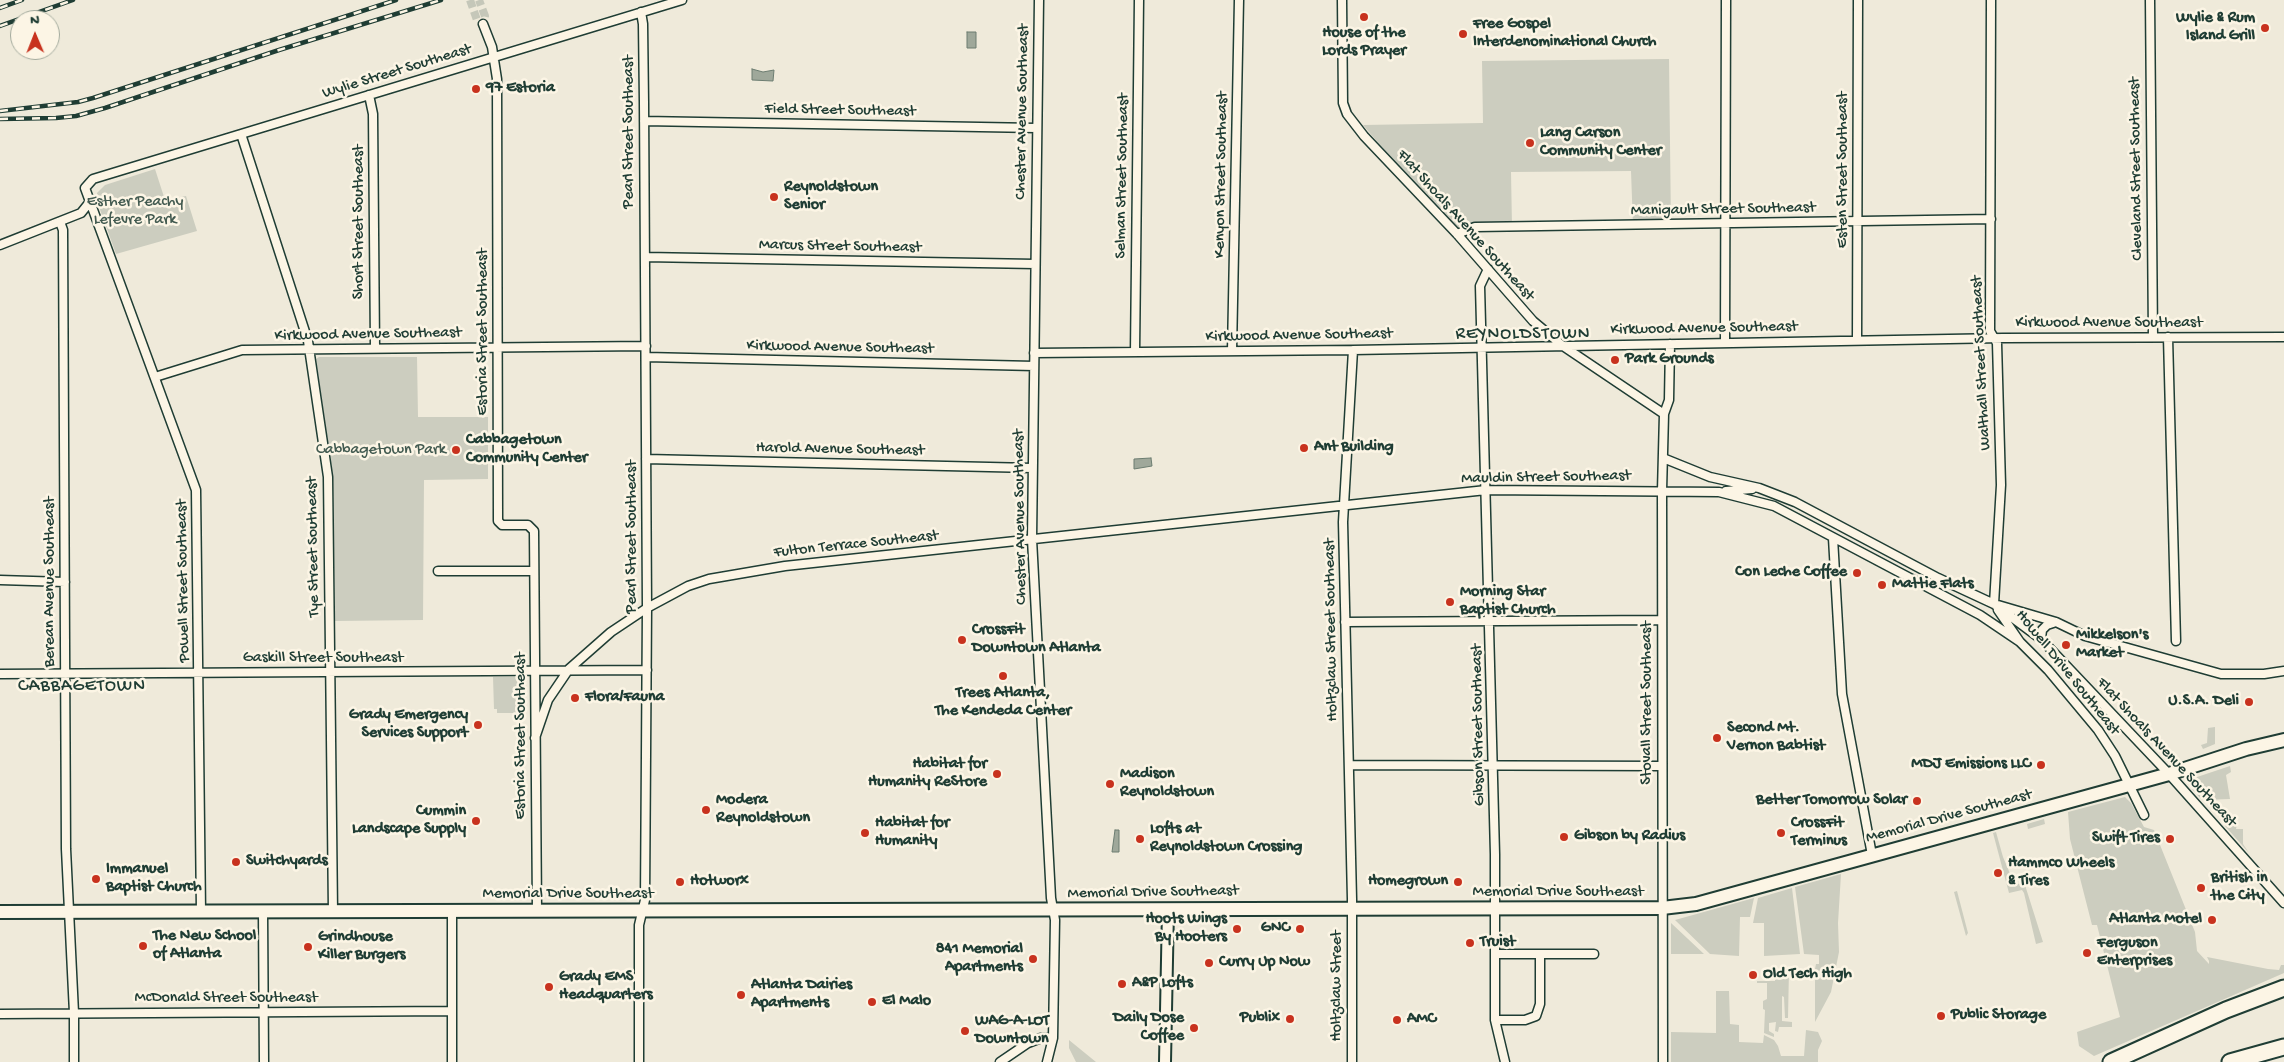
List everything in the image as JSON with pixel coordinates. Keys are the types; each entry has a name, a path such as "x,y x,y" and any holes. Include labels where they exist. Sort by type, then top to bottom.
{"highway":[{"path":"2111,1062 2226,1010 2284,988"},
{"path":"2230,1062 2284,1047"},
{"path":"2258,1062 2284,1058"}],"main road":[{"name":"Memorial Drive Southeast","path":"0,912 1662,908 1696,904 2169,774 2246,749 2284,740"}],"street":[{"name":"Wylie Street Southeast","path":"120,172 682,0"},
{"name":"Chester Avenue Southeast","path":"1039,0 1032,539 1055,920 1053,1038 1047,1062"},
{"name":"Selman Street Southeast","path":"1135,352 1139,0"},
{"name":"Kenyon Street Southeast","path":"1232,351 1239,0"},
{"name":"Flat Shoals Avenue Southeast","path":"1342,0 1342,96 1346,114 1364,136 1457,234 1532,321 1563,346 1664,414"},
{"path":"1726,0 1726,343"},
{"name":"Esten Street Southeast","path":"1857,340 1858,0"},
{"name":"Walthall Street Southeast","path":"1991,0 1990,331 1997,343 2001,485 1994,604"},
{"name":"Cleveland Street Southeast","path":"2150,0 2153,337"},
{"name":"Pearl Street Southeast","path":"639,1062 639,925 645,900 647,670 644,121 643,24 641,12"},
{"name":"Estoria Street Southeast","path":"483,24 494,57 497,79 498,521 502,525 528,526 533,528 537,911"},
{"name":"Short Street Southeast","path":"370,95 373,114 375,348"},
{"name":"Field Street Southeast","path":"644,121 1036,128"},
{"name":"Tye Street Southeast","path":"241,134 302,325 308,349 328,477 333,912"},
{"name":"Powell Street Southeast","path":"120,172 93,179 85,188 196,490 201,912"},
{"path":"0,245 81,213 89,203"},
{"name":"Manigault Street Southeast","path":"1457,234 1476,227 1991,218"},
{"name":"Berean Avenue Southeast","path":"60,222 63,230 66,849 74,1013 74,1062"},
{"name":"Marcus Street Southeast","path":"645,257 1035,264"},
{"name":"Gibson Street Southeast","path":"1488,269 1480,286 1494,766 1495,1020 1505,1062"},
{"name":"Kirkwood Avenue Southeast","path":"1034,353 1353,350 1994,338 2284,337"},
{"path":"2168,338 2176,641"},
{"name":"Stovall Street Southeast","path":"1663,1062 1662,491 1664,414 1669,400 1670,344"},
{"name":"Kirkwood Avenue Southeast","path":"155,377 242,350 646,346"},
{"name":"Holtzclaw Street Southeast","path":"1352,909 1344,505 1353,350"},
{"name":"Kirkwood Avenue Southeast","path":"646,357 1034,366"},
{"name":"Flat Shoals Avenue Southeast","path":"1663,458 1710,477 1759,488 1795,502 1938,578 1994,604 2005,618 2024,627 2042,639 2169,774 2284,902"},
{"name":"Harold Avenue Southeast","path":"646,459 1032,468"},
{"name":"Flat Shoals Avenue Southeast","path":"1719,492 1759,488"},
{"name":"Mauldin Street Southeast","path":"1250,515 1486,490 1719,492 1774,506 1833,538"},
{"name":"Fulton Terrace Southeast","path":"536,738 548,700 568,669 611,632 647,608 688,586 731,574 785,566 1250,515"},
{"path":"1833,538 1980,615 2020,642"},
{"path":"1833,538 1842,694 1872,855"},
{"path":"438,571 534,570"},
{"path":"0,580 64,582"},
{"path":"1994,604 2039,616 2085,636 2221,674 2264,674 2284,671"},
{"path":"1980,615 2005,618 2039,616"},
{"name":"Howell Drive Southeast","path":"2005,618 2020,642 2048,670 2098,730 2115,756 2144,815"},
{"path":"1345,622 1661,620"},
{"path":"2042,639 2042,630 2047,625 2056,622"},
{"name":"Gaskill Street Southeast","path":"0,674 647,670"},
{"path":"1349,765 1662,766"},
{"path":"1165,1062 1168,909"},
{"name":"Holtzclaw Street","path":"1352,909 1352,1062"},
{"path":"263,912 264,1062"},
{"path":"452,912 452,1062"},
{"path":"1495,954 1594,954"},
{"path":"1495,1020 1525,1020 1536,1016 1540,1004 1540,954"},
{"name":"McDonald Street Southeast","path":"0,1014 452,1011"},
{"path":"1000,1062 1028,1043 1041,1038 1053,1038"}],"green space":[{"path":"1669,59 1671,226 1633,226 1631,171 1511,172 1512,227 1450,227 1363,125 1483,123 1482,61"},
{"name":"Esther Peachy Lefevre Park","path":"155,169 165,200 186,196 197,231 116,254 98,204 97,193 105,185"},
{"name":"Cabbagetown Park","path":"319,357 417,357 418,417 488,417 488,479 424,480 423,620 335,621 333,476 316,359"},
{"path":"493,677 519,677 526,683 526,700 521,703 518,710 519,717 514,717 513,713 497,713 497,709 494,709"},
{"path":"2215,727 2215,744 2203,749 2201,745 2207,743 2208,728"},
{"path":"2230,766 2231,772 2226,775 2230,799 2202,800 2192,789 2194,778"},
{"path":"2125,797 2131,803 2144,827 2154,830 2195,932 2197,951 2209,964 2207,957 2268,969 2279,970 2281,965 2284,965 2284,973 2094,1056 2079,1046 2077,1032 2120,1017 2097,925 2092,925 2070,839 2068,812"},
{"path":"2044,819 2045,824 2028,829 2027,824"},
{"path":"2237,825 2236,829 2243,829 2243,844 2249,853 2225,826"},
{"path":"1996,832 2003,857 2014,883 2025,885 2043,942 2036,944 2022,890 2009,893 1993,833"},
{"path":"1841,874 1838,923 1839,952 1831,992 1815,1022 1815,969 1816,964 1819,964 1819,955 1804,954 1795,887"},
{"path":"1792,888 1800,954 1764,956 1764,923 1753,923 1758,898"},
{"path":"1957,891 1968,933 1966,936 1954,892"},
{"path":"1754,898 1750,917 1740,917 1739,956 1710,954 1675,920"},
{"path":"1671,923 1704,954 1671,954"},
{"path":"1775,969 1789,969 1788,1018 1785,1018 1784,997 1782,996 1782,1021 1792,1022 1792,1027 1779,1027 1778,1032 1775,1031 1776,1022 1769,1023 1769,1031 1774,1034 1774,1037 1764,1033 1765,1010 1763,1009 1763,1001 1767,999 1767,983 1757,983 1757,981 1775,981"},
{"path":"1716,991 1729,991 1730,1024 1739,1025 1739,1042 1763,1043 1764,1035 1774,1040 1781,1056 1804,1056 1806,1030 1818,1032 1822,1041 1818,1050 1818,1062 1671,1062 1671,1032 1716,1033"},
{"path":"1069,1040 1096,1062 1076,1062 1069,1048"}],"shaded area":[{"path":"967,32 976,32 976,48 967,48"},
{"path":"752,69 763,72 774,70 773,81 752,80"},
{"path":"1151,458 1152,466 1134,469 1134,459"},
{"path":"1115,830 1119,830 1119,852 1112,852"}],"tunnel":[{"path":"470,0 477,20 483,24 485,16 479,0"}],"railway":[{"path":"0,8 22,0"},
{"path":"0,26 73,0"},
{"path":"0,111 78,102 93,98 396,0"},
{"path":"0,119 76,116 441,0"}],"place":[{"name":"House of the Lords Prayer","path":"1364,17"},
{"name":"Wylie & Rum Island Grill","path":"2265,28"},
{"name":"Free Gospel Interdenominational Church","path":"1463,34"},
{"name":"97 Estoria","path":"476,89"},
{"name":"Lang Carson Community Center","path":"1530,143"},
{"name":"Reynoldstown Senior","path":"774,197"},
{"name":"Park Grounds","path":"1615,360"},
{"name":"Ant Building","path":"1304,448"},
{"name":"Cabbagetown Community Center","path":"456,450"},
{"name":"Con Leche Coffee","path":"1857,573"},
{"name":"Mattie Flats","path":"1882,585"},
{"name":"Morning Star Baptist Church","path":"1450,602"},
{"name":"CrossFit Downtown Atlanta","path":"962,640"},
{"name":"Mikkelson's Market","path":"2066,645"},
{"name":"Trees Atlanta, The Kendeda Center","path":"1003,676"},
{"name":"Flora/Fauna","path":"575,698"},
{"name":"U.S.A. Deli","path":"2249,702"},
{"name":"Grady Emergency Services Support","path":"478,725"},
{"name":"Second Mt. Vernon Babtist","path":"1717,738"},
{"name":"MDJ Emissions LLC","path":"2041,765"},
{"name":"Habitat for Humanity ReStore","path":"997,774"},
{"name":"Madison Reynoldstown","path":"1110,784"},
{"name":"Better Tomorrow Solar","path":"1917,801"},
{"name":"Modera Reynoldstown","path":"706,810"},
{"name":"Cummin Landscape Supply","path":"476,821"},
{"name":"Habitat for Humanity","path":"865,833"},
{"name":"CrossFit Terminus","path":"1781,833"},
{"name":"Gibson by Radius","path":"1564,837"},
{"name":"Lofts at Reynoldstown Crossing","path":"1140,839"},
{"name":"Swift Tires","path":"2170,839"},
{"name":"Switchyards","path":"236,862"},
{"name":"Hammco Wheels & Tires","path":"1998,873"},
{"name":"Immanuel Baptist Church","path":"96,879"},
{"name":"Hotworx","path":"680,882"},
{"name":"Homegrown","path":"1458,882"},
{"name":"British in the City","path":"2201,888"},
{"name":"Atlanta Motel","path":"2212,920"},
{"name":"Hoots Wings By Hooters","path":"1237,929"},
{"name":"GNC","path":"1300,929"},
{"name":"Truist","path":"1470,943"},
{"name":"The New School of Atlanta","path":"143,946"},
{"name":"Grindhouse Killer Burgers","path":"308,947"},
{"name":"Ferguson Enterprises","path":"2087,953"},
{"name":"841 Memorial Apartments","path":"1033,959"},
{"name":"Curry Up Now","path":"1209,963"},
{"name":"Old Tech High","path":"1753,975"},
{"name":"A&P Lofts","path":"1122,984"},
{"name":"Grady EMS Headquarters","path":"549,987"},
{"name":"Atlanta Dairies Apartments","path":"741,995"},
{"name":"El Malo","path":"872,1002"},
{"name":"Public Storage","path":"1941,1016"},
{"name":"Publix","path":"1290,1019"},
{"name":"AMC","path":"1397,1020"},
{"name":"Daily Dose Coffee","path":"1194,1028"},
{"name":"WAG-A-LOT Downtown","path":"965,1031"}],"district":[{"name":"REYNOLDSTOWN","path":"1523,335"},
{"name":"CABBAGETOWN","path":"82,687"}]}
